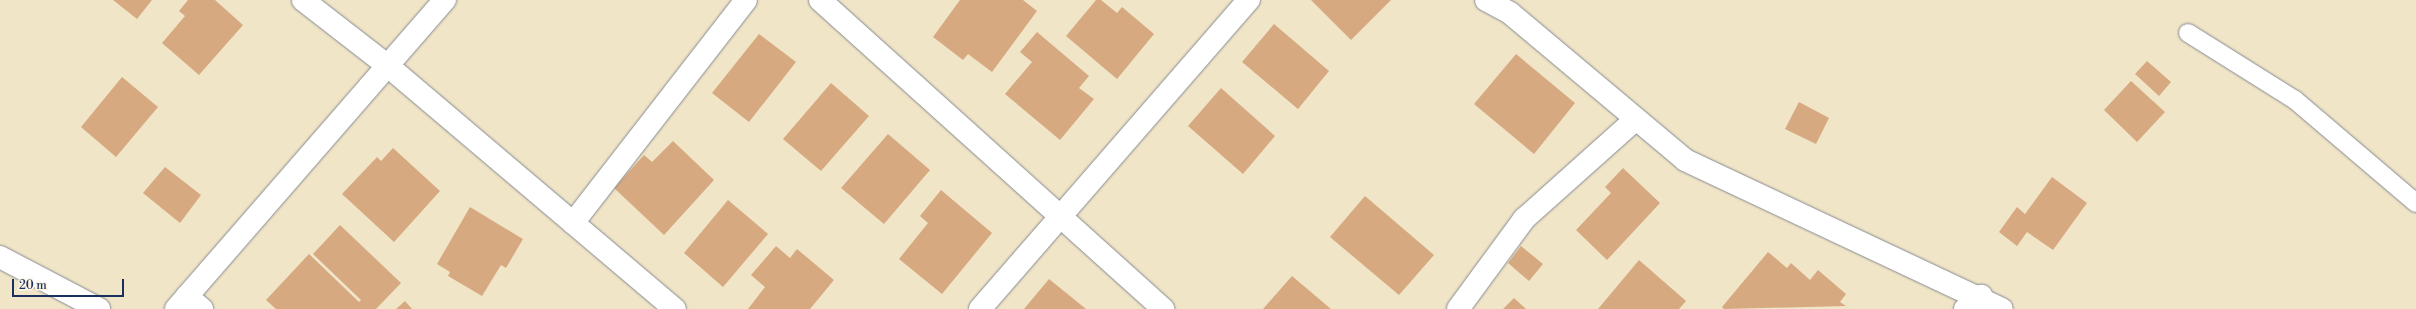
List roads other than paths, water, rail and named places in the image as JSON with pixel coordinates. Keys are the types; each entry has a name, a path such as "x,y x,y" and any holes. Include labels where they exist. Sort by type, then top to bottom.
{"street":[{"path":"303,0 388,66 674,309"},
{"path":"189,305 388,66 445,0"},
{"path":"573,223 746,0"},
{"path":"820,0 1164,309"},
{"path":"980,309 1250,0"},
{"path":"1486,0 1510,13 1685,160 1973,303 2002,309"},
{"path":"1458,309 1524,219 1636,119"},
{"path":"0,257 99,309"}],"lane":[{"path":"2188,33 2295,100 2416,203"}]}
